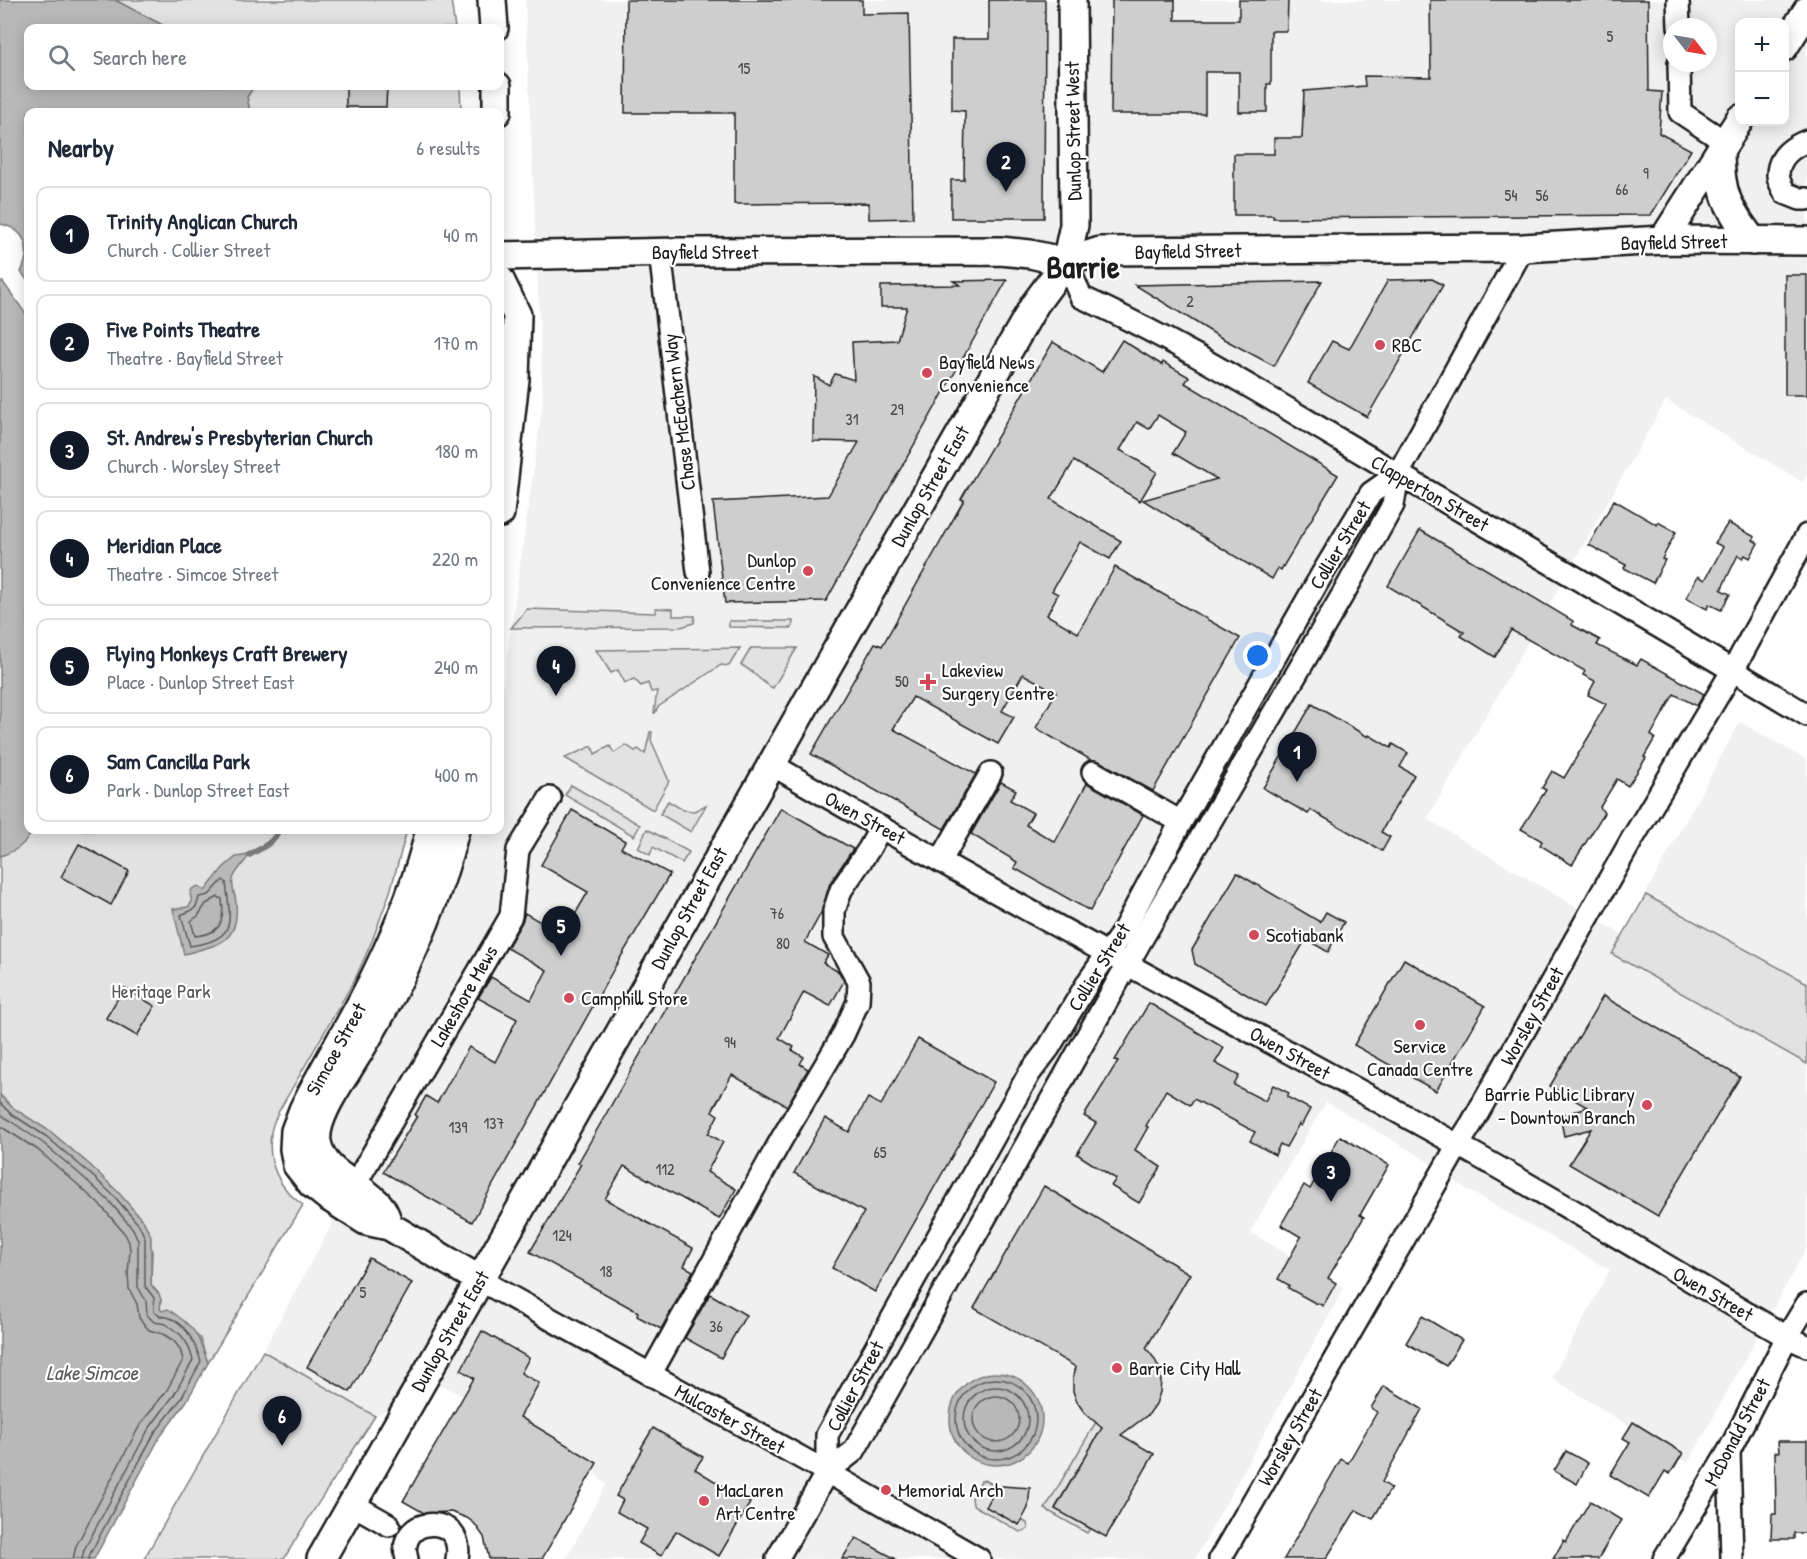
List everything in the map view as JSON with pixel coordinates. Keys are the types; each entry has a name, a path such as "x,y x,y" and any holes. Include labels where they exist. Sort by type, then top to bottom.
{"main road":[{"path":"492,0 494,24"},
{"name":"Dunlop Street West","path":"1066,262 1074,225 1072,0"},
{"path":"1789,40 1807,11"},
{"path":"497,90 497,108"},
{"path":"1663,240 1735,126"},
{"path":"1722,146 1720,177 1725,198 1735,218 1752,241"},
{"name":"Bayfield Street","path":"504,256 660,252 1000,251 1030,254 1066,262 1100,251 1523,248 1663,240 1807,241"},
{"name":"Dunlop Street East","path":"321,1559 869,591 1035,304 1066,262"},
{"path":"504,288 517,315 515,380 504,478"},
{"name":"Simcoe Street","path":"429,834 409,895 377,974 303,1110 295,1131 294,1149 297,1165 312,1184 327,1196 366,1221 389,1226 480,1280"},
{"name":"Simcoe Street","path":"389,1226 377,1202 334,1172 323,1158 317,1140 319,1126 327,1105 369,1037 404,969 437,885 454,834"}],"street":[{"path":"1678,0 1679,18"},
{"path":"1679,72 1680,112 1722,146"},
{"path":"1807,141 1794,146 1782,158 1778,176 1785,193 1800,199 1807,199"},
{"name":"Collier Street","path":"777,1559 827,1472 854,1451 1213,815 1346,589 1393,505 1398,474 1523,248"},
{"name":"Chase McEachern Way","path":"660,252 698,572"},
{"name":"Clapperton Street","path":"1066,262 1081,297 1205,361 1733,670 1807,716"},
{"name":"Collier Street","path":"827,1472 827,1435 1029,1074 1048,1049 1090,979 1122,933 1181,822 1371,493 1398,474"},
{"name":"Worsley Street","path":"1220,1559 1478,1114 1631,840 1733,670 1807,535"},
{"name":"Owen Street","path":"771,764 1108,955 1458,1145 1787,1337 1807,1346"},
{"path":"1093,772 1181,822"},
{"path":"941,860 991,773"},
{"name":"Lakeshore Mews","path":"354,1186 511,916 518,850 550,798"},
{"path":"650,1375 781,1140 843,1035 858,1002 859,982 834,937 834,911 841,890 881,827"},
{"name":"Mulcaster Street","path":"480,1280 979,1559"},
{"name":"McDonald Street","path":"1664,1559 1729,1451 1787,1337 1807,1304"},
{"path":"1729,1451 1732,1559"},
{"path":"352,1504 401,1539 420,1526 438,1524 446,1527 457,1542 459,1551 457,1559"}],"shaded area":[{"path":"525,0 1807,0 1807,475 1803,482 1666,400 1427,819 1623,935 1740,722 1807,760 1807,1247 1688,1463 1552,1378 1610,1270 1466,1189 1420,1156 1326,1102 1250,1232 1344,1288 1195,1559 566,1559 606,1485 591,1469 443,1385 375,1416 263,1351 332,1224 327,1138 426,962 469,834 504,834 504,679 543,402"}],"green space":[{"path":"115,0 451,0 454,24 160,24"},
{"path":"251,90 460,90 461,108 249,108 247,97"},
{"path":"656,608 673,609 673,616 695,616 694,623 681,627 511,628 527,609 656,613"},
{"path":"729,621 793,621 792,628 729,627"},
{"path":"740,648 729,666 721,665 658,707 655,713 657,691 651,692 648,683 641,686 634,679 625,683 618,670 611,673 596,650"},
{"path":"751,648 797,648 773,688 741,665"},
{"path":"650,732 652,732 651,740 669,781 653,810 565,758 592,746 595,754 610,746 614,753 626,745 645,754"},
{"path":"571,785 640,825 634,836 565,795"},
{"path":"668,801 683,810 694,811 706,805 691,832 660,814"},
{"path":"647,829 689,852 682,863 653,847 650,855 638,848"},
{"name":"Heritage Park","path":"31,834 406,834 390,892 355,979 279,1111 272,1128 270,1145 276,1174 287,1191 303,1205 208,1363 200,1338 160,1309 161,1300 151,1285 152,1251 91,1166 51,1132 13,1108 0,1095 0,856 11,852 27,840"},
{"path":"1646,895 1807,983 1807,1064 1612,954"},
{"path":"263,1351 375,1416 284,1559 144,1559"},
{"path":"1096,1422 1104,1425 1055,1508 1091,1529 1087,1533 1045,1509"},
{"path":"985,1480 999,1488 995,1491 1019,1524 1022,1520 1027,1523 1028,1529 1020,1532 973,1505 972,1498 981,1481"}],"water":[{"path":"0,0 115,0 160,24 24,24 24,90 251,90 247,97 249,108 24,108 24,241 16,230 0,224"},
{"path":"0,282 3,282 24,311 24,834 31,834 20,847 0,856"},
{"path":"249,855 233,879 236,916 230,935 216,945 184,954 173,909 188,907 192,902 190,894 192,889 198,886 205,891 223,868 236,857"},
{"name":"Lake Simcoe","path":"0,1095 13,1108 51,1132 91,1166 144,1222 151,1236 151,1285 159,1294 160,1309 162,1311 168,1309 190,1326 198,1337 208,1363 186,1402 160,1437 94,1559 0,1559"},
{"path":"996,1373 1014,1377 1028,1387 1038,1401 1042,1419 1038,1437 1028,1451 1014,1461 996,1465 978,1461 964,1451 954,1437 950,1419 954,1401 964,1387 978,1377"}],"building":[{"path":"626,0 862,0 862,14 909,13 913,218 869,219 869,203 734,204 734,113 625,113"},
{"path":"989,0 1045,0 1044,218 951,218 951,180 964,180 965,111 952,110 952,39 989,39"},
{"path":"1112,0 1175,0 1175,20 1239,20 1239,0 1288,0 1287,31 1271,31 1271,84 1267,84 1267,112 1239,112 1239,72 1205,72 1205,114 1111,114"},
{"path":"1430,0 1648,0 1649,91 1662,92 1659,133 1691,150 1651,215 1273,218 1273,215 1234,215 1234,154 1274,154 1274,138 1302,138 1304,91 1365,86 1364,76 1431,77"},
{"path":"346,90 387,90 386,107 346,107"},
{"path":"1785,275 1807,275 1807,395 1785,395"},
{"name":"RBC","path":"1432,279 1443,285 1367,417 1308,383 1332,341 1349,349 1388,280"},
{"path":"1007,280 826,601 725,603 713,502 828,496 859,442 813,441 814,376 829,385 835,374 854,380 852,342 897,340 907,307 881,307 881,286 960,285 953,281"},
{"path":"1322,281 1274,366 1218,336 1135,285"},
{"path":"1122,340 1162,365 1163,362 1189,377 1185,383 1338,475 1281,570 1278,568 1272,579 1143,500 1217,479 1173,453 1186,432 1158,415 1149,429 1137,422 1120,450 1157,472 1140,501 1074,461 1051,499 1121,541 1110,559 1080,542 1052,591 1058,594 1047,615 1078,633 1115,567 1240,638 1153,791 1099,761 1091,760 1036,728 1056,692 1023,674 1002,711 1014,717 998,744 913,697 893,729 976,774 944,829 811,754 875,643 882,646 964,500 961,499 1053,342 1102,372"},
{"path":"1614,500 1657,525 1658,522 1676,532 1653,583 1624,568 1626,565 1589,545"},
{"path":"1728,523 1755,537 1753,540 1758,543 1750,558 1738,555 1721,590 1730,594 1721,610 1709,604 1707,609 1686,598 1698,576 1705,580 1723,547 1715,543"},
{"path":"1420,530 1573,621 1572,625 1600,640 1597,645 1637,665 1641,659 1704,694 1697,706 1674,694 1651,735 1655,738 1644,757 1646,758 1628,786 1617,779 1600,807 1604,813 1572,865 1540,845 1542,841 1521,829 1546,790 1542,788 1552,771 1564,778 1606,704 1588,695 1595,681 1583,675 1585,671 1511,630 1495,657 1461,636 1464,632 1388,586"},
{"path":"1312,704 1368,737 1369,735 1391,748 1393,744 1408,753 1400,767 1414,775 1381,832 1390,837 1382,851 1311,810 1308,814 1263,788"},
{"path":"1001,782 1016,790 1010,800 1033,813 1026,825 1055,842 1087,783 1143,815 1090,911 1014,868 1017,862 971,834"},
{"path":"781,808 853,849 830,883 821,913 805,942 828,955 823,963 839,972 844,981 830,1006 804,992 779,1038 794,1047 792,1050 804,1057 800,1064 808,1069 787,1106 732,1075 712,1111 718,1115 708,1134 723,1142 707,1172 736,1189 719,1219 624,1166 605,1199 693,1248 684,1266 693,1271 661,1329 637,1316 638,1312 530,1252 581,1164 578,1163"},
{"path":"572,810 625,841 621,848 670,874 616,965 472,1222 383,1172 417,1116 415,1115 426,1096 437,1103 469,1047 495,1062 517,1019 478,998 491,977 531,1000 547,970 507,948 525,913 563,935 588,892 541,865"},
{"path":"79,844 129,871 111,905 61,877"},
{"name":"Scotiabank","path":"1237,873 1320,922 1326,912 1344,922 1328,952 1306,939 1266,1006 1195,964 1192,950"},
{"name":"Service Canada Centre","path":"1404,959 1485,1006 1436,1091 1354,1045"},
{"path":"124,988 155,1006 137,1036 106,1018"},
{"name":"Barrie Public Library - Downtown Branch","path":"1603,996 1740,1077 1658,1216 1569,1164 1591,1129 1564,1136 1560,1116 1587,1107 1550,1086"},
{"path":"1149,1003 1224,1048 1215,1063 1239,1076 1234,1085 1265,1101 1273,1085 1289,1093 1287,1097 1310,1109 1286,1147 1280,1144 1275,1155 1250,1141 1255,1132 1194,1099 1190,1105 1166,1090 1135,1150 1161,1167 1139,1203 1111,1186 1116,1179 1077,1154 1096,1123 1084,1116 1118,1061 1115,1060"},
{"path":"918,1039 994,1082 875,1292 832,1268 864,1212 794,1173 825,1118 849,1132 868,1098 881,1105"},
{"path":"1340,1136 1389,1165 1360,1215 1364,1217 1328,1278 1336,1283 1323,1306 1288,1288 1289,1285 1278,1279 1301,1237 1281,1225 1304,1185 1310,1189"},
{"name":"Barrie City Hall","path":"1044,1186 1190,1274 1146,1348 1159,1368 1160,1392 1156,1404 1149,1414 1121,1435 1154,1454 1106,1537 1055,1509 1102,1428 1084,1412 1077,1402 1073,1391 1076,1367 974,1308"},
{"path":"369,1258 412,1283 350,1392 307,1367"},
{"path":"710,1294 746,1315 721,1358 685,1338"},
{"path":"1422,1316 1462,1340 1446,1366 1406,1343"},
{"path":"482,1331 529,1358 521,1373 539,1383 520,1417 597,1463 542,1559 489,1559 484,1537 474,1523 467,1518 451,1512 424,1513 403,1501 474,1378 461,1370"},
{"path":"1384,1386 1422,1409 1382,1482 1391,1488 1373,1519 1356,1510 1326,1559 1284,1559 1341,1459 1348,1463 1377,1412 1371,1408"},
{"path":"1633,1422 1683,1453 1670,1474 1665,1471 1649,1498 1610,1475 1630,1442 1623,1438"},
{"path":"653,1428 703,1457 695,1469 750,1503 719,1556 676,1531 661,1556 639,1543 647,1529 617,1512 623,1500 616,1496"},
{"path":"1778,1441 1807,1441 1807,1533 1794,1533 1794,1539 1771,1539 1772,1514 1776,1514 1775,1452 1779,1452"},
{"path":"1566,1451 1588,1463 1577,1484 1554,1471"},
{"path":"1002,1486 1030,1488 1028,1508 1019,1525 986,1507 995,1491"},
{"path":"1590,1501 1621,1520 1598,1559 1553,1559 1564,1540 1566,1542"},
{"path":"856,1538 896,1559 842,1559"}],"waterway":[{"path":"249,855 270,842 277,834"}],"place":[{"name":"Five Points Theatre","path":"1006,192"},
{"name":"RBC","path":"1380,345"},
{"name":"Bayfield News Convenience","path":"927,373"},
{"name":"Dunlop Convenience Centre","path":"808,571"},
{"name":"Lakeview Surgery Centre","path":"928,682"},
{"name":"Meridian Place","path":"556,696"},
{"name":"Trinity Anglican Church","path":"1297,782"},
{"name":"Scotiabank","path":"1254,935"},
{"name":"Flying Monkeys Craft Brewery","path":"561,956"},
{"name":"Camphill Store","path":"569,998"},
{"name":"Service Canada Centre","path":"1420,1025"},
{"name":"Barrie Public Library - Downtown Branch","path":"1647,1105"},
{"name":"St. Andrew's Presbyterian Church","path":"1331,1202"},
{"name":"Barrie City Hall","path":"1117,1368"},
{"name":"Sam Cancilla Park","path":"282,1446"},
{"name":"Memorial Arch","path":"886,1490"},
{"name":"MacLaren Art Centre","path":"704,1501"}],"district":[{"name":"Barrie","path":"1083,267"}]}
